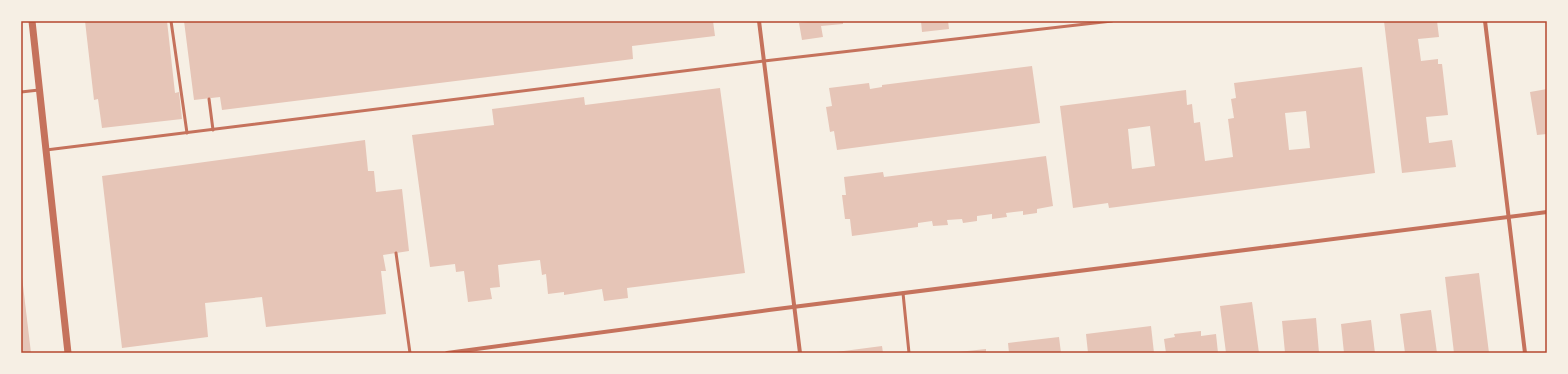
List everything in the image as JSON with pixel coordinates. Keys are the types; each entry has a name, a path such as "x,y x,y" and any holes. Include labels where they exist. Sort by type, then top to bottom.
{"street":[{"path":"32,21 68,353"},
{"path":"759,21 800,353"},
{"path":"1485,21 1525,353"},
{"path":"447,353 794,307 1547,212"}],"lane":[{"path":"172,21 187,133"},
{"path":"46,150 764,61 1112,21"},
{"path":"21,92 39,90"},
{"path":"209,99 213,130"},
{"path":"396,253 410,353"},
{"path":"903,294 909,353"}],"building":[{"path":"85,21 167,21 175,93 179,92 182,119 102,128 98,99 94,100"},
{"path":"184,21 713,21 715,36 632,46 633,59 222,110 220,97 194,100"},
{"path":"808,21 843,21 843,24 821,26 823,37 802,40 799,23"},
{"path":"921,21 948,21 949,29 922,32"},
{"path":"1384,21 1437,21 1439,37 1418,39 1421,61 1438,59 1438,64 1442,64 1448,115 1426,117 1429,143 1452,140 1456,167 1402,173"},
{"path":"1032,66 1040,123 837,150 834,131 830,132 826,107 832,106 829,88 869,83 870,89 882,87 882,85"},
{"path":"1362,67 1375,173 1109,208 1108,203 1073,208 1060,106 1186,90 1187,105 1192,104 1194,123 1200,122 1205,161 1233,157 1228,119 1234,118 1231,99 1236,98 1234,83","holes":["1306,111 1310,148 1289,150 1285,113","1150,126 1155,166 1132,169 1128,129"]},
{"path":"720,88 745,273 627,288 628,298 604,301 602,289 564,295 564,292 548,294 546,274 542,275 540,260 498,265 500,287 490,288 492,299 468,302 464,271 456,272 455,264 430,267 412,135 494,125 492,109 584,97 585,105"},
{"path":"1547,89 1547,134 1537,135 1530,92"},
{"path":"365,140 368,171 374,171 376,192 402,189 409,251 383,255 386,271 381,271 386,314 266,327 262,297 205,303 208,337 122,348 102,176"},
{"path":"1046,156 1053,206 1037,209 1037,213 1023,215 1023,211 1006,213 1007,217 992,219 992,214 977,216 977,221 963,223 962,219 947,220 948,225 933,226 932,221 918,223 918,227 852,236 850,219 845,219 842,195 846,195 844,177 883,172 884,177"},
{"path":"1479,273 1489,353 1454,353 1445,277"},
{"path":"22,277 31,353 21,353"},
{"path":"1252,302 1259,353 1226,353 1220,306"},
{"path":"1431,310 1437,353 1405,353 1400,314"},
{"path":"1316,318 1319,353 1285,353 1282,321"},
{"path":"1371,320 1375,353 1344,353 1341,324"},
{"path":"1151,326 1154,353 1088,353 1086,334"},
{"path":"1201,331 1201,336 1216,334 1218,353 1166,353 1164,339 1175,337 1174,334"},
{"path":"1059,337 1061,353 1009,353 1008,343"},
{"path":"882,346 883,353 836,353 836,352"},
{"path":"986,349 986,353 958,353 958,352"}]}
